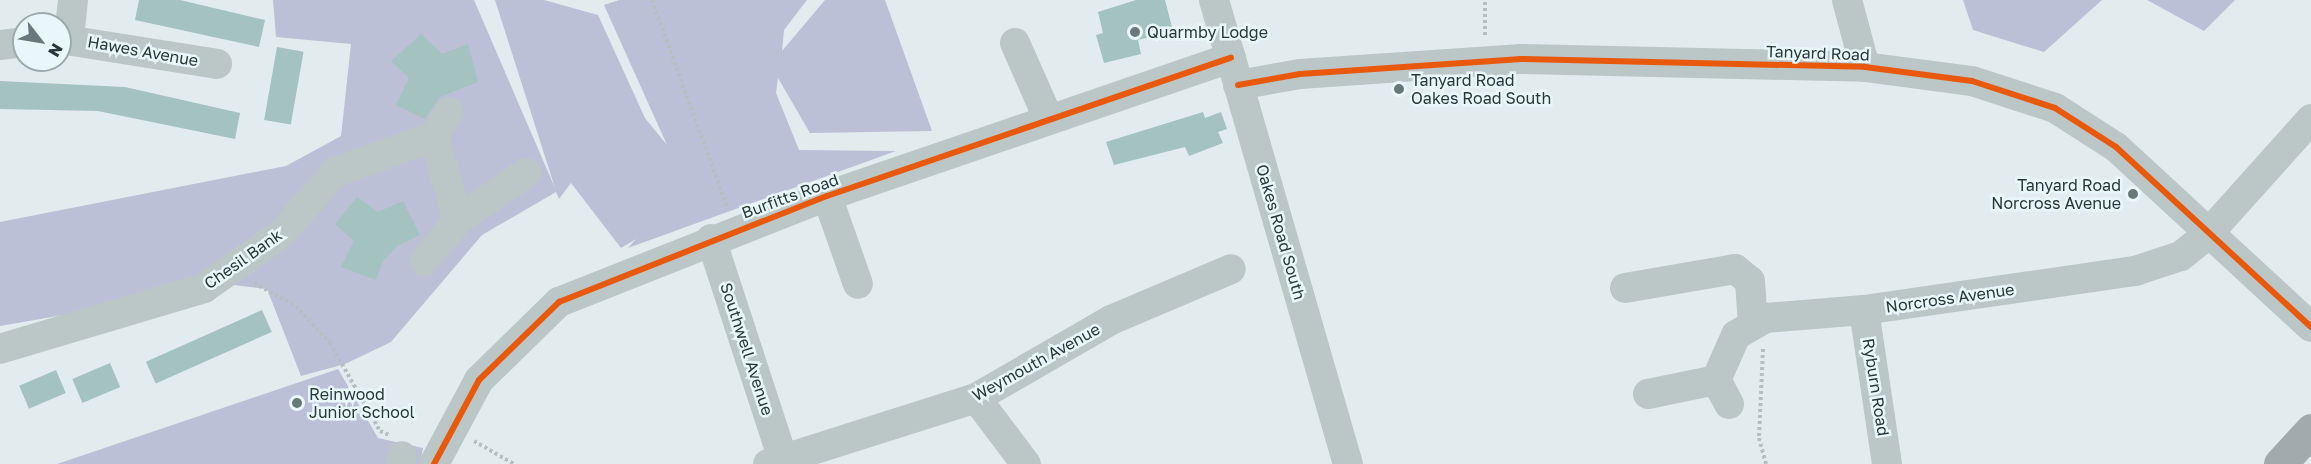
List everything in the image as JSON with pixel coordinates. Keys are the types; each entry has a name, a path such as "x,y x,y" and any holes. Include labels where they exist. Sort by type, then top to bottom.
{"highway":[{"path":"2280,464 2311,430"}],"street":[{"name":"Oakes Road South","path":"1214,0 1348,464"},
{"path":"1848,0 1865,66"},
{"name":"Hawes Avenue","path":"72,39 217,64"},
{"path":"1015,43 1049,120"},
{"name":"Tanyard Road","path":"1235,71 1300,74 1484,61 1865,66 1972,81 2055,108 2116,147 2207,235 2311,327"},
{"name":"Burfitts Road","path":"434,464 479,381 560,302 723,235 827,196 1049,120 1235,71"},
{"name":"Norcross Avenue","path":"1759,322 1864,310 2135,271 2181,256 2207,235 2311,119"},
{"name":"Chesil Bank","path":"0,349 204,288 281,234 335,172 441,124 458,220"},
{"path":"424,261 458,220 526,172"},
{"path":"827,196 858,284"},
{"name":"Southwell Avenue","path":"723,235 776,461"},
{"name":"Weymouth Avenue","path":"776,461 976,398 1111,320 1231,269"},
{"path":"1625,288 1736,269 1750,281 1759,322 1736,335 1722,392 1648,394"},
{"name":"Ryburn Road","path":"1864,310 1887,464"},
{"path":"976,398 1026,464"}],"path":[{"path":"652,0 723,235"},
{"path":"1484,61 1485,0"},
{"path":"231,269 296,306 330,343 380,431 400,452"},
{"path":"1759,322 1759,438 1766,464"},
{"path":"453,429 514,464"}],"shaded area":[{"path":"273,0 474,0 555,188 495,0 544,0 598,15 645,118 667,145 604,5 619,0 807,0 784,30 782,51 825,0 885,0 932,131 810,133 778,78 776,93 799,150 896,151 628,248 636,239 621,248 571,183 559,199 556,192 482,235 391,342 345,364 301,376 267,289 194,280 104,308 0,326 0,222 286,166 341,136 351,44 276,37"},
{"path":"1963,0 2102,0 2044,52 1973,30"},
{"path":"2147,0 2235,0 2204,31"},
{"name":"Reinwood Junior School","path":"338,369 378,438 423,448 420,464 57,464"}],"building":[{"path":"139,0 180,0 265,20 259,47 135,20"},
{"name":"Quarmby Lodge","path":"1136,0 1165,0 1173,31 1138,40 1141,54 1104,63 1096,35 1103,33 1098,12"},
{"path":"421,34 442,54 468,44 478,82 440,97 425,119 396,105 409,78 391,61"},
{"path":"277,47 304,52 291,125 264,120"},
{"path":"0,81 125,87 240,113 235,139 98,111 0,109"},
{"path":"1203,112 1205,118 1221,112 1227,129 1218,132 1223,143 1189,156 1185,147 1114,165 1106,142"},
{"path":"357,197 378,212 403,201 420,235 397,246 383,261 376,280 341,267 354,241 335,224"},
{"path":"262,310 272,332 156,384 146,362"},
{"path":"110,363 120,387 82,403 72,379"},
{"path":"56,370 66,393 29,409 19,386"}],"cycle path":[{"path":"434,464 479,380 559,302 827,196 1231,58"},
{"path":"1238,85 1300,74 1521,59 1865,67 1972,81 2055,108 2116,147 2311,327"}],"place":[{"name":"Quarmby Lodge","path":"1135,32"},
{"name":"Tanyard Road Oakes Road South","path":"1399,89"},
{"name":"Tanyard Road Norcross Avenue","path":"2133,194"},
{"name":"Reinwood Junior School","path":"297,403"}]}
